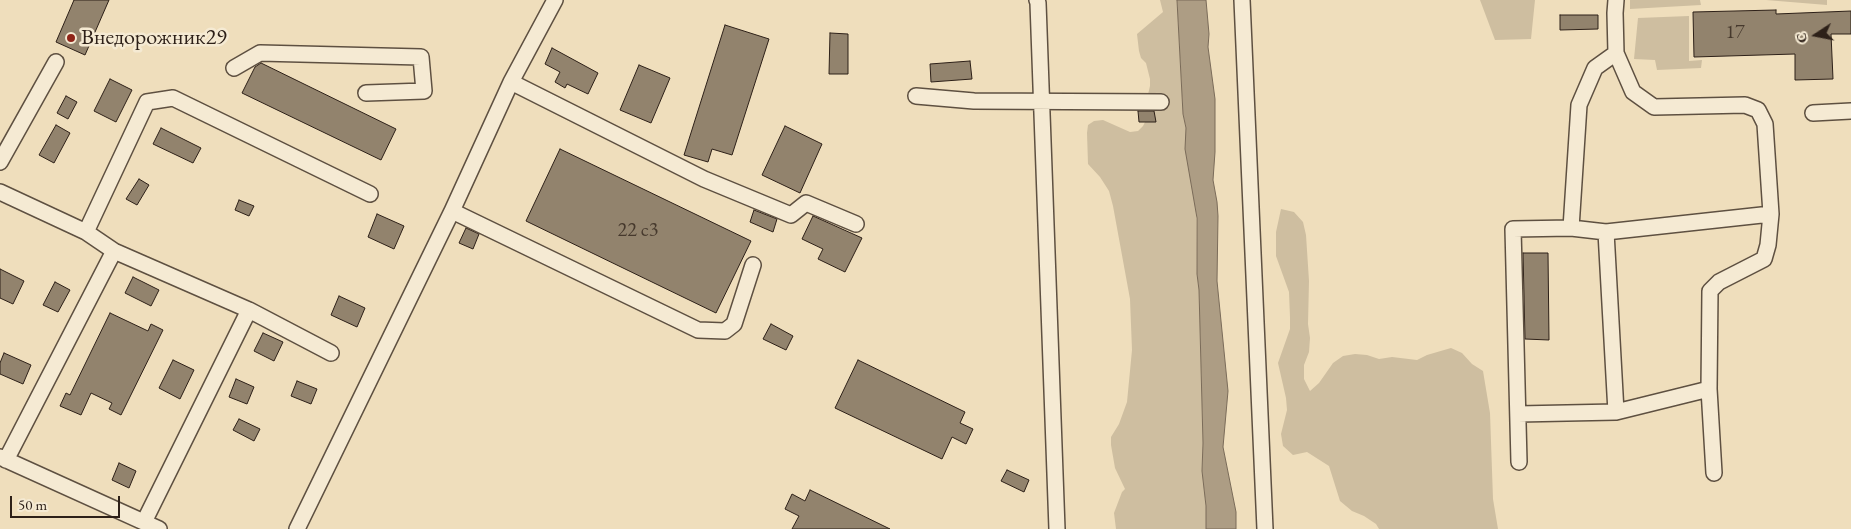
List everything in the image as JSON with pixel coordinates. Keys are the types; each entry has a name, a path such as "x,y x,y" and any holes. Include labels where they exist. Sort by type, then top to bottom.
{"lane":[{"path":"297,529 452,211 511,82 555,0"},
{"path":"1037,0 1056,529"},
{"path":"1242,0 1266,529"},
{"path":"1616,0 1616,53 1633,92 1654,107 1745,105 1758,110 1765,124 1771,214 1768,245 1764,259 1719,282 1710,291 1709,389 1714,473"},
{"path":"234,68 260,53 421,57 424,91 366,93"},
{"path":"1571,228 1579,106 1595,68 1616,53"},
{"path":"0,162 56,62"},
{"path":"511,82 704,179 791,214 806,203 856,224"},
{"path":"916,96 974,100 1161,102"},
{"path":"86,232 147,102 173,98 370,194"},
{"path":"1813,113 1851,111"},
{"path":"0,192 86,232 114,250 249,310 331,353"},
{"path":"452,211 698,330 725,330 734,324 753,265"},
{"path":"1519,462 1513,229 1571,228 1606,232 1771,214"},
{"path":"1606,232 1616,412"},
{"path":"114,250 3,458 159,529"},
{"path":"144,522 249,310"},
{"path":"1518,414 1616,412 1709,389"}],"shaded area":[{"path":"1160,0 1177,0 1183,114 1196,209 1203,443 1202,465 1206,529 1116,529 1114,513 1125,489 1115,468 1111,437 1119,424 1127,402 1132,350 1130,299 1113,206 1109,191 1088,164 1087,133 1088,125 1094,121 1103,120 1130,132 1138,131 1143,126 1147,118 1146,103 1150,79 1146,63 1141,58 1137,34 1163,12"},
{"path":"1177,0 1206,0 1209,34 1208,47 1215,99 1213,180 1218,216 1217,281 1228,391 1223,447 1236,512 1236,529 1206,529 1206,506 1202,471 1203,443 1197,218 1185,149 1186,128 1183,114"},
{"path":"1480,0 1535,0 1531,39 1495,40"},
{"path":"1630,0 1700,0 1701,5 1630,9"},
{"path":"1766,0 1827,0 1827,5"},
{"path":"1689,16 1689,61 1702,60 1701,68 1657,70 1655,60 1634,59 1638,18"},
{"path":"1281,209 1294,212 1303,222 1306,235 1310,338 1309,352 1304,365 1304,379 1310,391 1319,383 1333,363 1343,356 1355,354 1379,359 1392,357 1417,360 1451,348 1462,353 1472,364 1483,371 1490,413 1493,499 1498,529 1379,529 1376,524 1352,511 1340,501 1329,466 1307,452 1293,455 1283,446 1281,434 1287,410 1278,363 1290,329 1290,317 1289,292 1276,256 1276,232"}],"building":[{"path":"74,0 109,0 85,55 56,42"},
{"path":"1776,10 1776,14 1851,11 1851,34 1831,34 1833,79 1795,80 1795,54 1694,57 1693,12"},
{"path":"1560,15 1598,15 1598,29 1560,30"},
{"path":"725,25 769,39 732,155 712,149 708,162 684,155"},
{"path":"830,33 848,34 848,74 829,74"},
{"path":"552,48 598,73 588,94 567,84 565,88 555,82 560,72 545,64"},
{"path":"970,61 972,79 931,82 930,64"},
{"path":"261,63 396,129 381,160 242,93 255,67"},
{"path":"639,65 670,78 651,123 620,110"},
{"path":"110,79 132,90 116,122 94,111"},
{"path":"66,96 77,102 68,119 57,113"},
{"path":"1138,111 1154,111 1156,122 1139,122"},
{"path":"56,125 70,133 54,163 39,155"},
{"path":"785,126 822,144 800,193 762,175"},
{"path":"161,128 201,148 193,163 153,144"},
{"path":"560,149 751,241 716,313 526,221"},
{"path":"139,179 149,185 137,205 126,199"},
{"path":"239,200 254,206 249,216 235,210"},
{"path":"754,210 777,219 773,232 750,222"},
{"path":"377,214 404,226 394,249 368,237"},
{"path":"813,216 862,238 845,272 818,259 823,249 802,239"},
{"path":"466,228 479,234 473,249 459,243"},
{"path":"1523,253 1548,253 1549,340 1525,339"},
{"path":"0,269 24,281 13,304 0,298"},
{"path":"133,277 159,290 151,306 125,293"},
{"path":"55,282 70,290 58,312 43,305"},
{"path":"339,296 365,308 357,327 331,315"},
{"path":"110,313 148,331 151,324 163,330 121,415 109,409 112,403 91,393 81,415 60,406 66,393 70,395"},
{"path":"771,324 793,336 786,350 763,339"},
{"path":"263,333 283,342 274,361 254,351"},
{"path":"4,353 31,365 23,384 0,374 0,363"},
{"path":"173,360 194,370 180,399 159,388"},
{"path":"858,360 965,412 960,423 973,429 966,444 952,437 942,459 835,408"},
{"path":"236,379 254,387 247,404 229,397"},
{"path":"297,381 317,389 311,404 291,396"},
{"path":"239,419 260,429 254,441 233,430"},
{"path":"119,463 136,471 129,488 112,480"},
{"path":"1007,470 1029,480 1024,492 1001,481"},
{"path":"810,490 890,529 792,529 799,516 785,509 792,494 805,501"}],"place":[{"name":"Внедорожник29","path":"71,38"}]}
